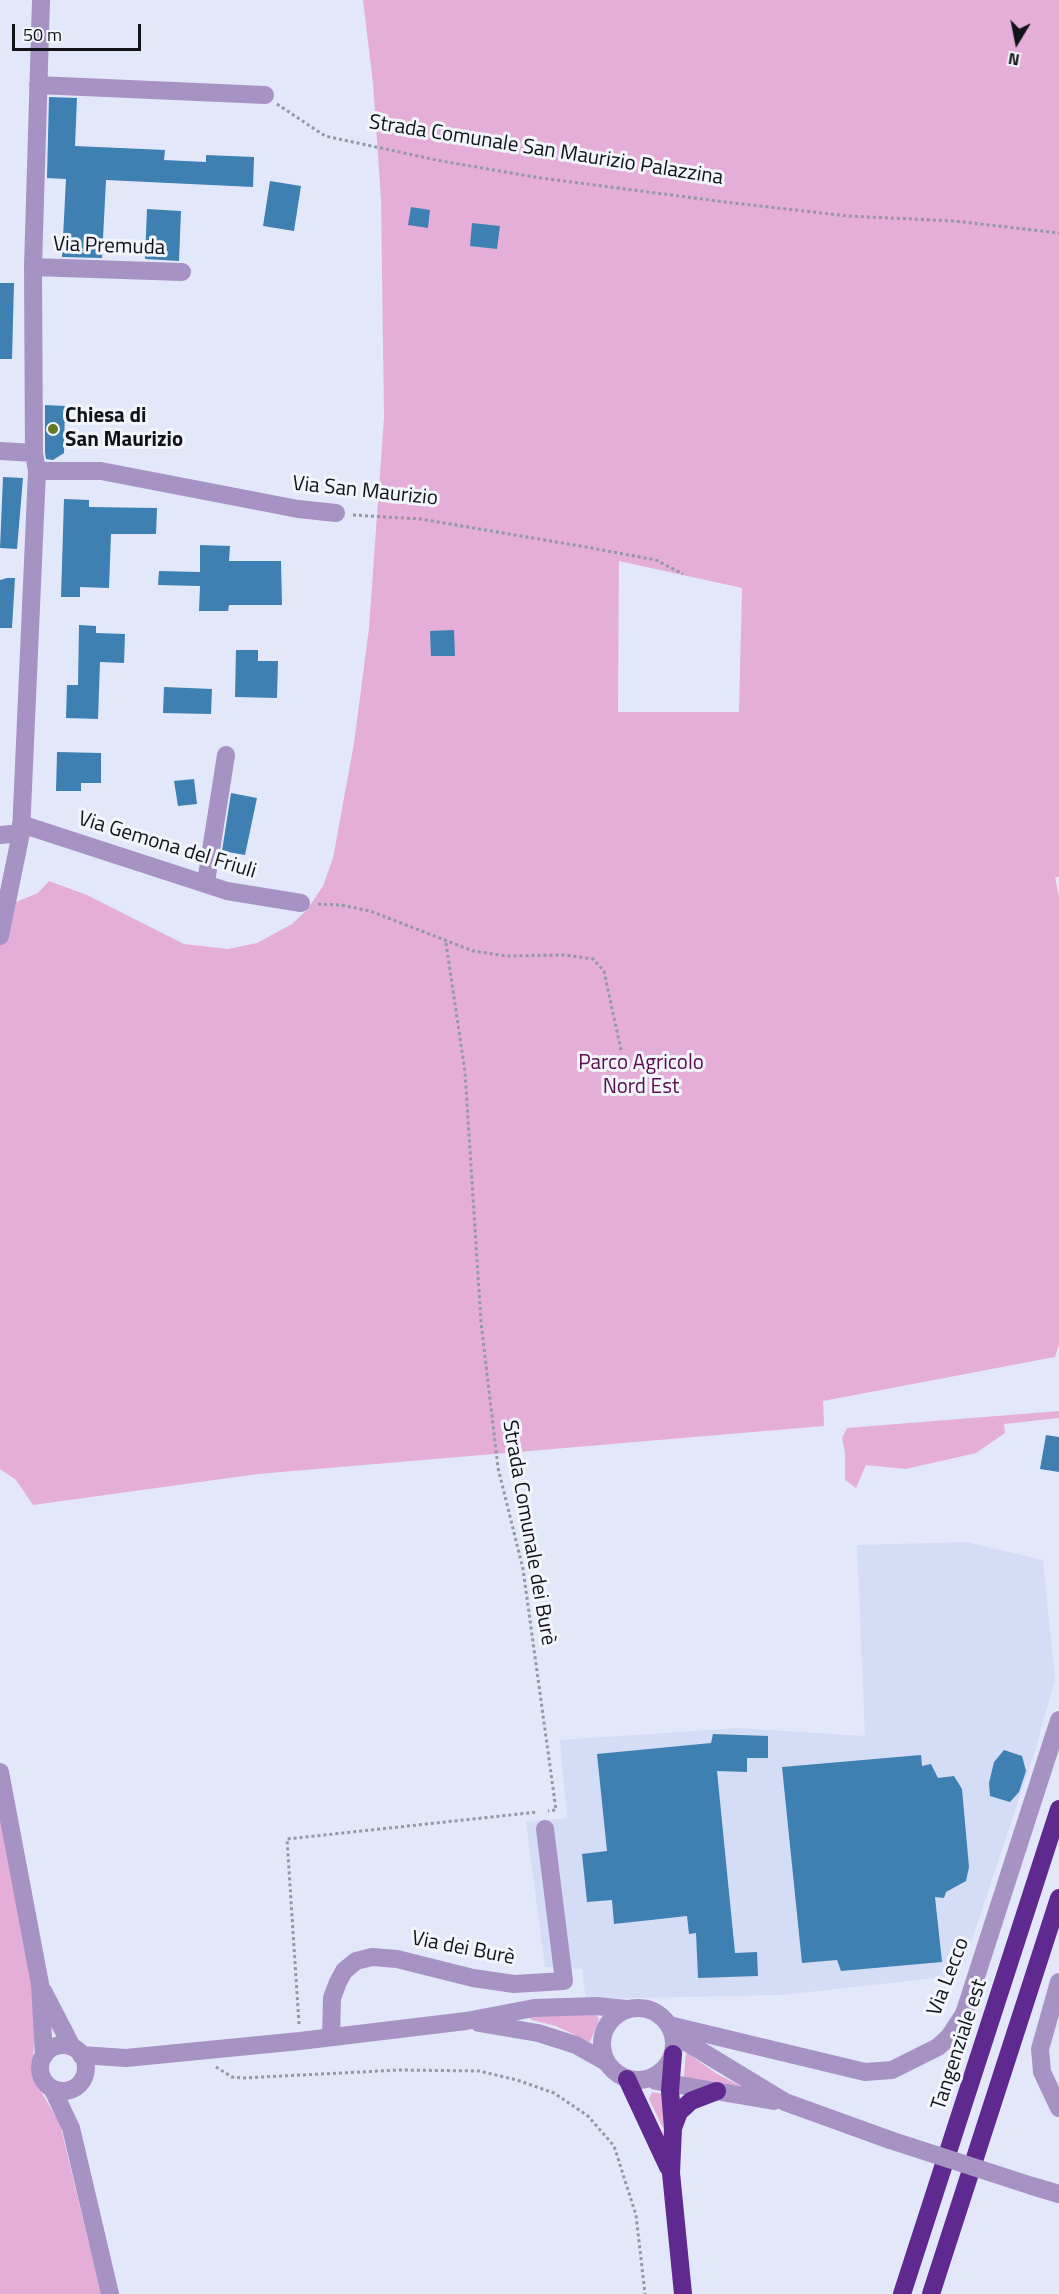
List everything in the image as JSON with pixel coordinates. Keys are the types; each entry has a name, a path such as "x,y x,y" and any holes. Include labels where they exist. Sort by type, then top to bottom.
{"highway":[{"name":"Tangenziale est","path":"902,2294 1059,1809"},
{"path":"931,2294 1059,1898"},
{"path":"673,2054 670,2084 673,2128 671,2173 683,2294"},
{"path":"627,2079 671,2173"},
{"path":"673,2128 679,2112 691,2101 717,2091"},
{"path":"892,2294 906,2253 921,2238"}],"street":[{"path":"0,936 21,829 36,462 33,267 41,0"},
{"path":"38,85 265,95"},
{"name":"Via Premuda","path":"33,267 182,272"},
{"name":"Via San Maurizio","path":"0,451 36,462 101,471 298,509 336,513"},
{"path":"206,882 226,754"},
{"path":"0,835 21,829"},
{"name":"Via Gemona del Friuli","path":"21,829 206,882 227,891 301,903"},
{"name":"Via Lecco","path":"671,2030 865,2072 892,2070 938,2048 949,2037 964,2014 1059,1720"},
{"path":"0,1772 40,1984 44,2056 41,2074 52,2088 71,2128 110,2294"},
{"name":"Via dei Burè","path":"330,2036 332,1998 338,1982 344,1971 356,1961 372,1957 397,1959 473,1978 514,1984 564,1981 545,1829"},
{"path":"1059,1982 1040,2049 1042,2072 1059,2108"},
{"path":"40,1984 86,2066 80,2082 71,2128"},
{"path":"44,2056 60,2046 77,2051 126,2058 466,2021 534,2008 596,2006 627,2009 637,2007 656,2012 671,2030 785,2102"},
{"path":"627,2009 612,2018 603,2034 602,2053 611,2069 627,2079 646,2079 785,2102 890,2140 1059,2194"},
{"path":"466,2021 538,2033 576,2046 606,2062"},
{"path":"646,2079 663,2070 673,2054 671,2030"},
{"path":"52,2088 64,2091 126,2058"}],"path":[{"name":"Strada Comunale San Maurizio Palazzina","path":"265,95 305,125 324,136 441,162 736,204 848,216 954,221 1059,233"},
{"name":"Via San Maurizio","path":"336,513 420,519 564,543 656,560 683,574"},
{"path":"301,903 341,905 370,911 413,926 446,943 473,951 507,956 565,955 593,959 604,971 621,1050"},
{"name":"Strada Comunale dei Burè","path":"300,2040 287,1839 556,1810 523,1569 498,1468 481,1322 465,1072 446,943"},
{"path":"210,2049 214,2066 232,2077 400,2070 479,2071 517,2080 554,2093 588,2116 614,2146 636,2215 645,2294"}],"shaded area":[{"path":"966,1542 1043,1560 1055,1679 1035,1751 963,1966 944,1977 782,1995 586,1999 582,1969 545,1967 526,1822 567,1818 560,1740 737,1728 865,1736 857,1545"}],"green space":[{"name":"Parco Agricolo Nord Est","path":"363,0 1059,0 1059,877 1055,877 1059,897 1059,1344 1055,1357 823,1401 824,1426 258,1474 33,1505 16,1480 0,1469 0,936 8,937 16,902 38,893 49,881 87,895 184,944 228,949 257,943 292,924 306,911 323,886 333,858 354,743 369,628 384,417 381,199 373,83","holes":["619,561 742,588 739,712 618,712"]},
{"path":"1059,1411 1059,1418 1004,1424 1005,1433 976,1453 906,1469 866,1465 856,1488 845,1480 845,1452 842,1438 847,1428"},
{"path":"0,1802 36,2008 32,2076 60,2124 101,2294 0,2294"},
{"path":"596,2014 599,2019 590,2042 556,2026 532,2020 528,2016"},
{"path":"686,2052 717,2074 749,2090 684,2077"},
{"path":"652,2092 663,2094 665,2132 649,2099"}],"building":[{"path":"49,97 77,98 75,146 165,150 164,160 206,162 206,155 254,157 253,187 106,180 102,258 62,257 66,179 47,178"},
{"path":"270,181 301,186 294,231 263,226"},
{"path":"411,207 430,210 428,228 408,225"},
{"path":"147,209 181,211 179,261 145,259"},
{"path":"472,223 500,226 497,249 470,246"},
{"path":"0,283 14,283 12,359 0,359"},
{"name":"Chiesa di San Maurizio","path":"45,405 65,406 64,453 53,460 46,459"},
{"path":"3,477 23,478 17,549 0,548"},
{"path":"64,499 89,500 89,507 157,508 156,534 111,534 109,588 80,587 80,597 61,597"},
{"path":"200,545 230,546 229,561 281,561 282,605 229,605 228,611 199,611 200,586 158,585 159,571 200,572"},
{"path":"15,578 12,628 0,628 0,580"},
{"path":"79,625 96,626 96,633 125,634 124,663 100,662 98,719 66,718 67,685 78,685"},
{"path":"454,630 455,656 431,656 430,631"},
{"path":"236,650 258,650 258,661 278,661 277,698 235,697"},
{"path":"164,687 212,689 211,714 163,713"},
{"path":"57,752 101,753 101,783 81,783 81,791 56,791"},
{"path":"194,779 197,804 178,806 174,781"},
{"path":"231,793 257,798 245,855 222,851"},
{"path":"1046,1435 1059,1437 1059,1472 1040,1469"},
{"path":"713,1734 768,1736 768,1758 747,1758 747,1772 717,1771 735,1953 757,1952 758,1976 698,1978 696,1933 689,1934 687,1916 614,1924 612,1900 587,1902 582,1854 607,1851 597,1754 711,1743"},
{"path":"1004,1750 1022,1756 1026,1771 1019,1792 1010,1802 990,1796 989,1783 994,1762"},
{"path":"921,1755 922,1766 931,1764 938,1778 954,1776 962,1789 969,1867 966,1881 946,1892 944,1898 935,1897 942,1962 841,1971 837,1960 802,1963 782,1767"}],"place":[{"name":"Chiesa di San Maurizio","path":"53,429"}]}
